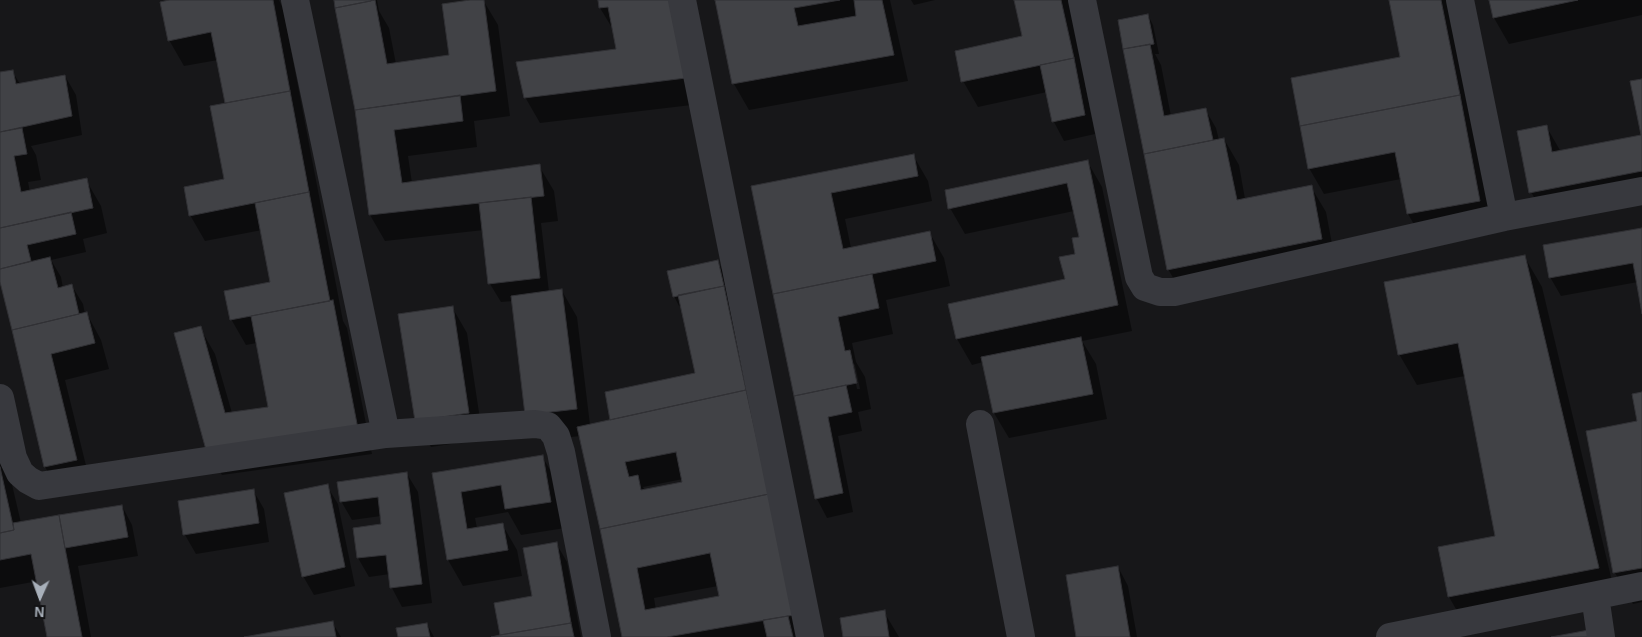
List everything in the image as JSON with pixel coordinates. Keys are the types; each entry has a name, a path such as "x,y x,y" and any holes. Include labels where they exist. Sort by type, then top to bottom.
{"lane":[{"path":"296,0 386,434"},
{"path":"682,0 810,637"},
{"path":"1082,0 1139,276 1146,287 1160,292 1174,292 1504,217 1642,191"},
{"path":"1460,0 1504,217"},
{"path":"0,398 13,458 20,474 39,486 386,434 535,424 548,426 556,436 561,452 597,637"},
{"path":"980,424 1021,637"},
{"path":"1390,637 1642,586"},
{"path":"1595,596 1601,637"}],"building":[{"path":"169,0 273,0 290,91 225,103 211,32 168,41 160,2"},
{"path":"334,0 371,0 371,1 335,8"},
{"path":"375,0 387,64 449,55 442,4 484,0 496,91 355,110 335,8"},
{"path":"598,0 672,0 686,78 524,98 516,62 616,49 608,7 599,8"},
{"path":"715,0 840,0 794,8 798,26 856,16 854,0 882,0 894,55 732,84"},
{"path":"1014,0 1061,0 1074,58 961,82 955,51 1022,36"},
{"path":"1389,0 1441,0 1460,95 1300,126 1291,78 1400,57"},
{"path":"1489,0 1578,0 1493,18"},
{"path":"1148,14 1154,44 1123,49 1118,20"},
{"path":"1150,44 1164,116 1206,108 1213,140 1144,154 1123,49"},
{"path":"1074,58 1085,115 1052,122 1040,65"},
{"path":"13,70 16,84 65,75 72,116 0,132 0,72"},
{"path":"1642,79 1642,171 1529,193 1517,131 1547,125 1552,152 1641,135 1630,81"},
{"path":"290,91 309,192 189,216 184,187 224,179 210,106"},
{"path":"460,95 463,121 394,130 402,183 540,164 544,196 369,215 355,110"},
{"path":"1460,95 1480,201 1407,214 1395,152 1308,169 1300,126"},
{"path":"22,128 27,154 14,156 21,192 87,178 93,208 0,228 0,132"},
{"path":"1224,138 1237,200 1312,185 1322,239 1167,270 1144,154"},
{"path":"914,154 918,176 831,193 843,249 930,231 936,261 773,294 751,186"},
{"path":"1088,160 1118,305 956,339 948,304 1065,279 1059,257 1075,254 1072,238 1079,237 1067,183 948,209 945,190"},
{"path":"309,192 330,301 230,320 224,291 270,282 255,203"},
{"path":"531,197 540,278 488,284 479,203"},
{"path":"71,212 76,234 27,245 31,261 0,269 0,228"},
{"path":"1642,228 1642,314 1633,263 1549,278 1543,245"},
{"path":"1525,255 1599,568 1448,597 1438,547 1495,536 1458,343 1398,355 1384,282"},
{"path":"50,257 58,288 72,284 79,314 12,330 0,282 0,269"},
{"path":"718,260 724,286 673,297 667,271"},
{"path":"872,274 879,308 838,317 845,351 850,350 857,383 794,396 773,294"},
{"path":"724,286 746,390 610,420 605,392 695,373 678,295"},
{"path":"562,289 577,409 525,415 511,296"},
{"path":"333,300 358,429 206,450 174,333 201,326 225,413 268,407 251,316"},
{"path":"453,306 469,413 415,421 398,314"},
{"path":"87,312 95,343 51,354 77,460 44,467 12,330"},
{"path":"1081,337 1093,394 993,413 981,357"},
{"path":"846,385 852,412 828,417 843,493 815,499 794,396"},
{"path":"746,390 769,494 600,529 577,427","holes":["676,452 682,482 641,490 638,475 629,477 625,462"]},
{"path":"1642,392 1642,568 1613,573 1586,431 1637,421 1632,394"},
{"path":"543,455 551,502 505,509 501,485 461,492 467,529 503,523 508,550 447,560 432,473"},
{"path":"0,467 14,530 0,533"},
{"path":"407,472 422,584 390,588 386,555 357,558 353,528 381,524 378,497 340,502 337,482"},
{"path":"328,484 345,567 302,577 284,493"},
{"path":"254,489 259,523 183,535 178,501"},
{"path":"769,494 794,615 667,637 622,637 600,529","holes":["710,553 719,596 645,610 637,568"]},
{"path":"122,505 128,537 65,548 59,515"},
{"path":"59,515 82,637 47,637 31,554 0,560 0,533 14,530 13,523"},
{"path":"557,542 571,623 500,635 494,603 532,596 523,548"},
{"path":"1118,566 1130,637 1076,637 1066,575"},
{"path":"885,610 889,637 843,637 840,618"},
{"path":"788,616 793,637 767,637 763,620"},
{"path":"333,621 336,637 244,637"},
{"path":"427,623 430,637 398,637 396,628"},
{"path":"571,623 574,637 491,637 500,635"},
{"path":"1589,630 1590,637 1551,637"}]}
